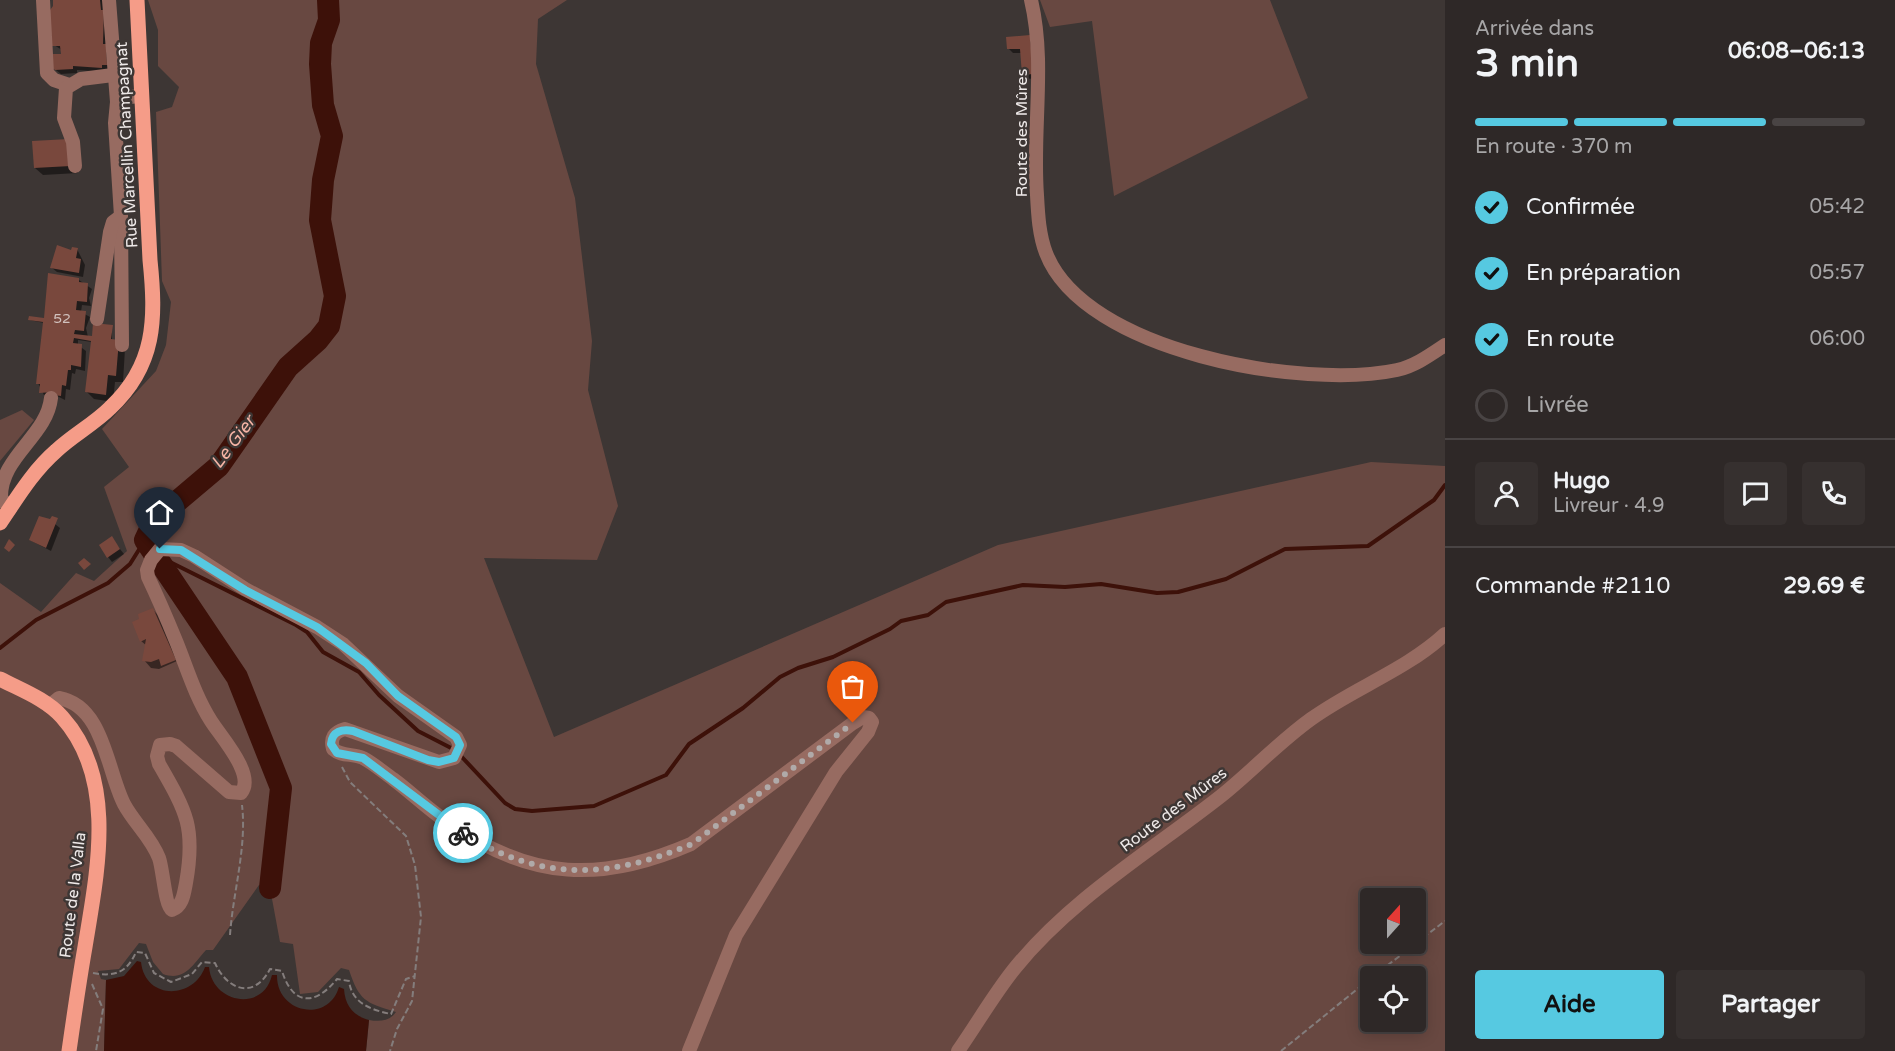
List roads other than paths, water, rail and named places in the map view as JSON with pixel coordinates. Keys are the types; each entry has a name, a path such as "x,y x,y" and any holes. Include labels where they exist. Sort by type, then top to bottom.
{"main road":[{"name":"Rue Marcellin Champagnat","path":"10,509 43,465 112,407 136,377 152,333 153,289 137,0"},
{"path":"0,524 10,509"},
{"name":"Route de la Valla","path":"0,679 49,705 70,727 83,749 94,780 98,804 97,867 69,1051"}],"street":[{"path":"43,0 47,73 54,80 69,85 90,77 114,75"},
{"path":"109,0 117,98 115,123 121,216 122,345"},
{"name":"Route des Mûres","path":"1031,0 1036,37 1038,90 1035,166 1038,219 1046,253 1062,282 1084,304 1114,322 1166,346 1257,368 1342,375 1397,370 1420,362 1445,345"},
{"path":"69,85 65,94 64,118 74,142 75,166"},
{"path":"117,98 142,96"},
{"path":"97,319 110,232 114,222 121,216"},
{"path":"10,509 1,498 3,478 48,412 51,398"},
{"path":"49,705 59,698 66,699 89,718 97,732 125,806 148,835 158,855 164,873 169,909 176,909 184,894 191,844 184,808 159,764 157,756 160,745 176,746 229,792 241,794 245,777 190,683 148,577 147,570 155,554 181,550 245,590 317,627 366,663 398,696 456,737 460,745 454,758 439,762 345,729 334,734 331,744 337,753 363,758 407,789 448,823 483,845 520,862 570,871 609,868 641,861 692,844 853,723 863,717 869,718 872,722 868,732 836,772 736,935 689,1051"},
{"name":"Route des Mûres","path":"958,1051 1014,969 1066,916 1117,873 1221,795 1308,721 1336,702 1425,653 1445,634"}],"waterway":[{"name":"Le Gier","path":"270,888 281,788 237,677 145,540 154,521 219,466 288,367 318,340 329,326 335,296 320,220 323,180 332,136 323,105 320,64 321,43 329,20 328,0"},
{"path":"460,755 505,803 515,809 532,811 594,806 666,775 689,744 743,708 780,677 798,668 833,657 890,629 901,621 928,615 946,602 1023,585 1065,587 1101,584 1157,593 1178,592 1226,579 1285,549 1368,546 1434,500 1445,485"},
{"path":"0,648 36,620 108,583 130,564 145,540"},
{"path":"158,559 172,563 307,632 323,652 359,672 379,695 418,731 455,750"}]}
